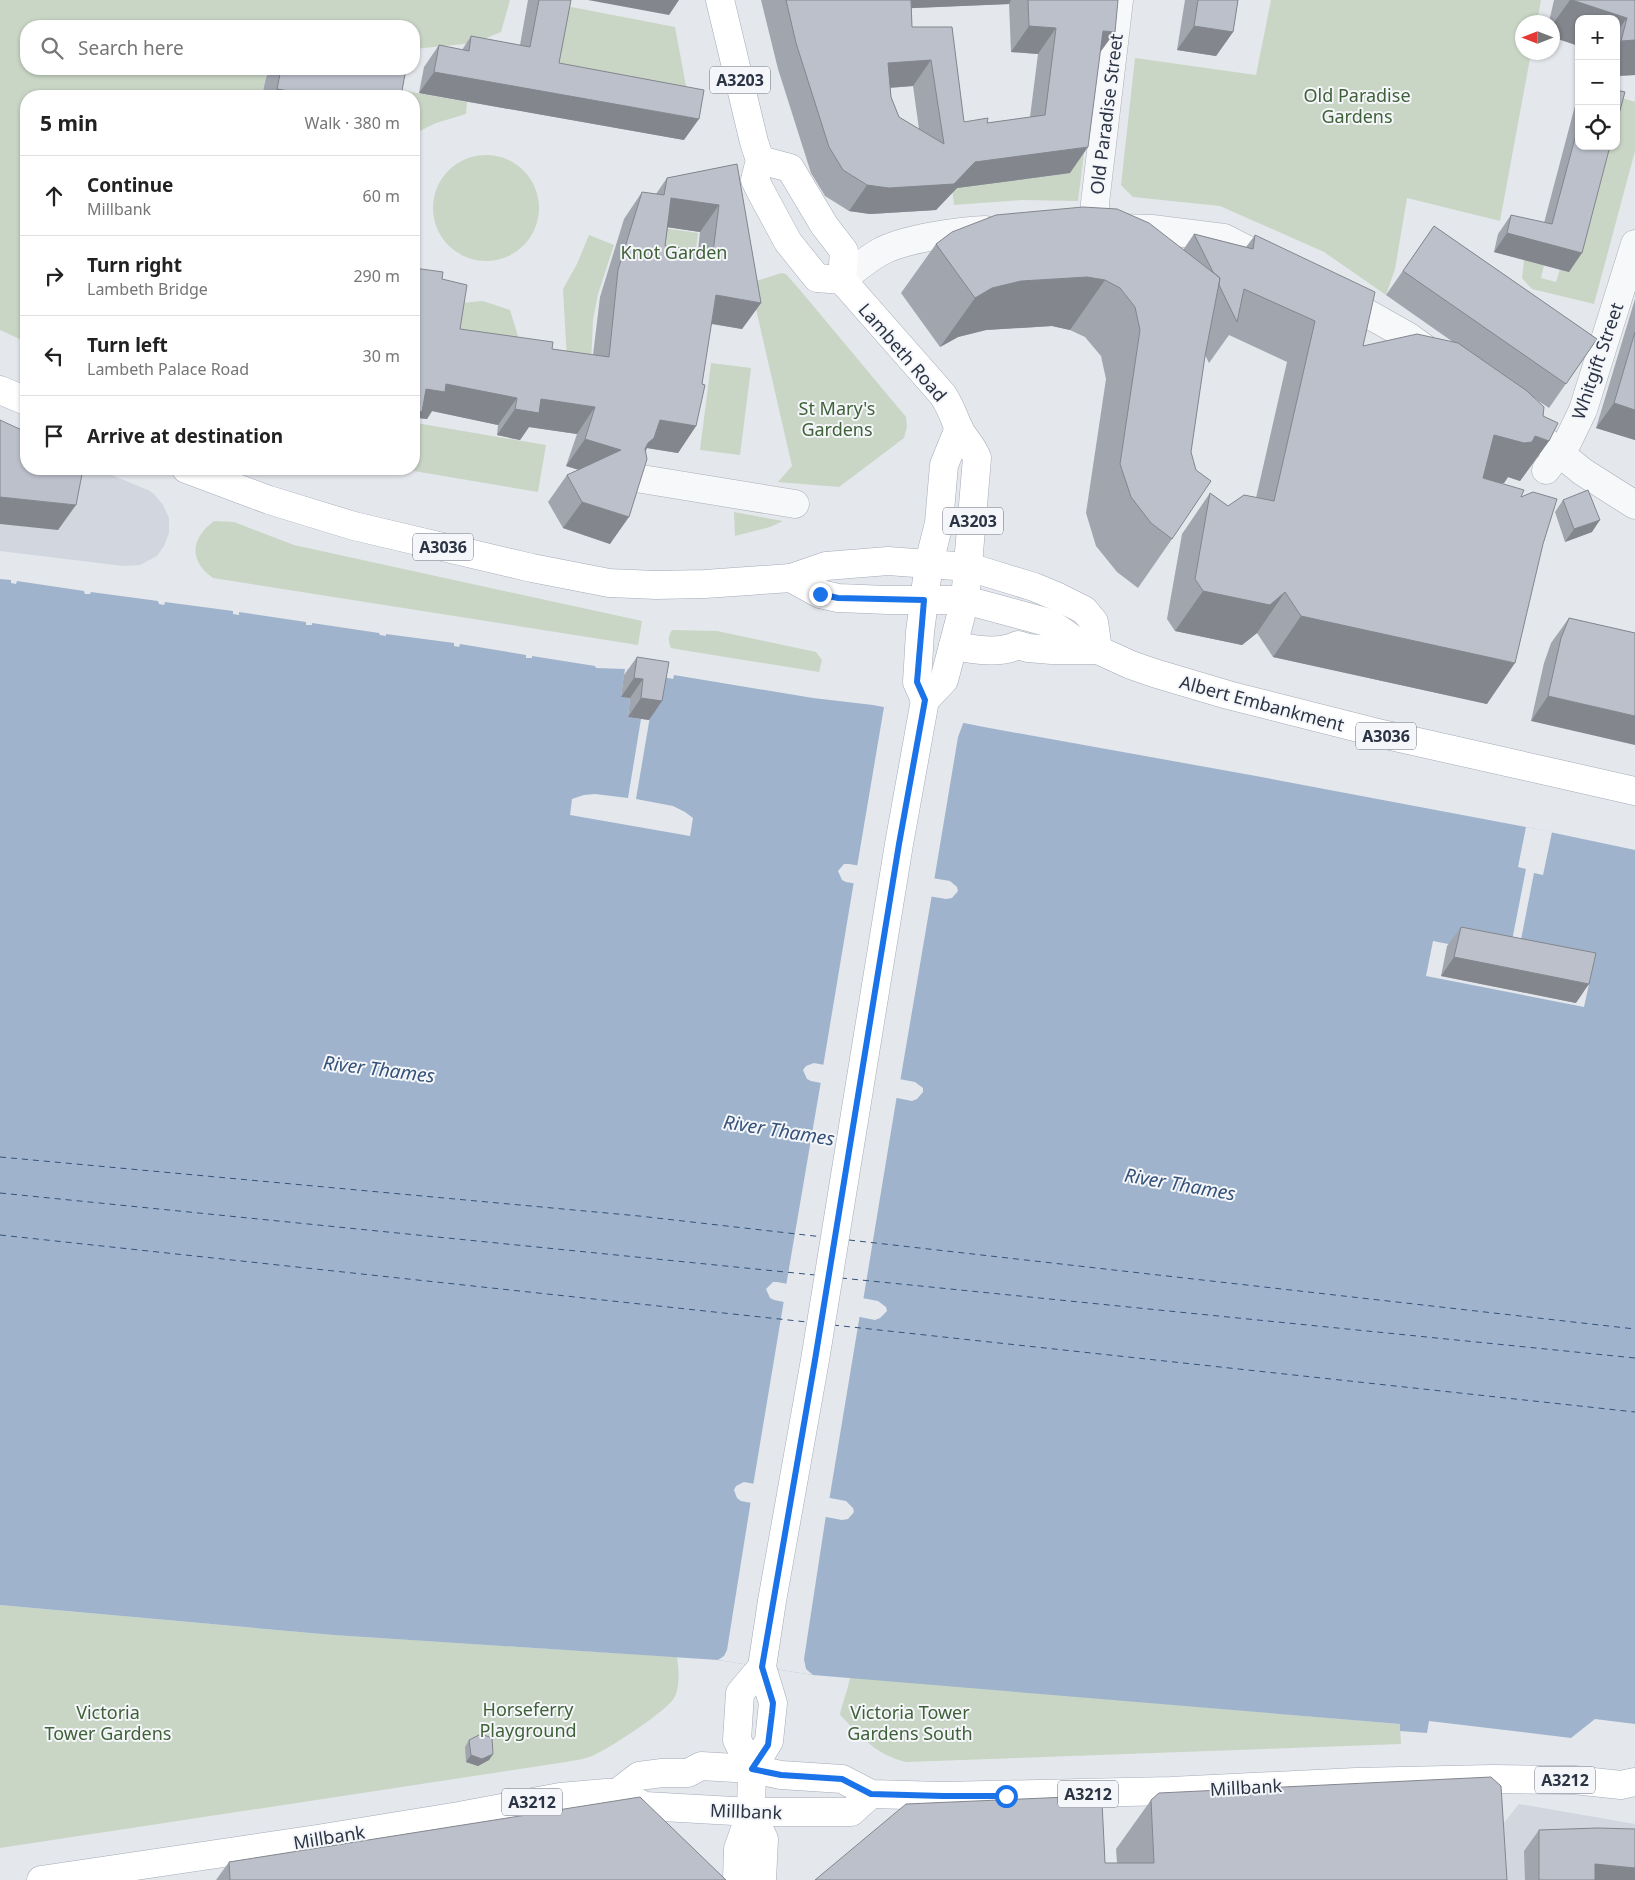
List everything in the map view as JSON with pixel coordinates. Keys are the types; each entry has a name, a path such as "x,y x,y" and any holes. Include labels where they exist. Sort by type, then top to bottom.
{"main road":[{"name":"A3203","path":"720,0 760,160 755,180 778,228 817,278 842,280"},
{"path":"760,160 790,168 824,225 844,251 842,280"},
{"name":"Lambeth Road","path":"842,280 943,395 959,428 974,450 977,458 966,600"},
{"path":"0,390 20,398"},
{"name":"A3203","path":"929,563 939,523 944,465 959,428"},
{"name":"A3036","path":"202,475 269,500 354,526 532,568 609,583 696,584 791,578 826,566 888,561 929,563 969,567 1034,588 1084,610 1094,622 1092,650 1052,650 1018,645 1008,650 985,650 953,646"},
{"path":"737,1880 738,1849 751,1812 752,1769 768,1745 773,1703 762,1667 817,1350 899,844 924,707 917,682 929,563"},
{"name":"A3036","path":"791,578 820,594 838,598 966,600"},
{"name":"A3203","path":"924,707 944,680 966,600"},
{"name":"Albert Embankment","path":"966,600 1050,623 1092,650 1154,674 1382,734 1635,791"},
{"name":"Millbank","path":"617,1793 639,1776 688,1772 701,1766 752,1769 781,1775 842,1779 871,1794 943,1796 1171,1791 1356,1782 1492,1779 1574,1780 1630,1787"},
{"name":"Millbank","path":"41,1880 159,1872 560,1797 617,1793 645,1806 751,1812 851,1812 871,1794"},
{"path":"751,1812 764,1839 762,1880"}],"street":[{"name":"Old Paradise Street","path":"1095,227 1095,202 1119,0"},
{"path":"1066,228 1152,229 1224,238 1291,272"},
{"path":"842,280 879,252 892,246 912,240 978,230 1008,229"},
{"name":"Whitgift Street","path":"1552,462 1570,437 1583,410 1635,244"},
{"path":"1315,285 1409,337 1462,374"},
{"path":"1499,404 1552,462 1594,481 1635,505"},
{"path":"642,479 795,504"},
{"path":"1492,1779 1492,1806"}],"shaded area":[{"path":"0,429 20,460 20,475 112,475 154,494 163,505 169,518 169,533 164,546 157,556 140,565 123,566 0,551"},
{"path":"1519,1804 1635,1824 1635,1880 1501,1880 1499,1829"}],"green space":[{"path":"0,0 510,0 501,32 474,43 420,48 420,20 20,20 20,75 266,75 263,90 20,90 20,339 0,330"},
{"name":"Old Paradise Gardens","path":"1271,0 1541,0 1538,15 1515,15 1515,60 1530,60 1500,221 1407,198 1395,269 1386,295 1324,252 1220,206 1133,197 1121,185 1135,58 1256,75"},
{"path":"566,6 675,27 689,102 554,78"},
{"path":"1092,89 1078,201 1022,200 954,205 952,188 1070,173"},
{"path":"420,93 467,102 466,114 436,123 420,131"},
{"path":"1620,97 1635,102 1635,151 1594,304 1532,289 1522,278 1524,260 1544,265 1541,278 1556,282 1560,269 1568,272 1601,150 1620,150"},
{"path":"486,155 506,159 523,171 535,188 539,208 535,228 523,245 506,257 486,261 466,257 449,245 437,228 433,208 437,188 449,171 466,159"},
{"name":"Knot Garden","path":"656,227 698,233 692,277 650,271"},
{"path":"589,235 614,245 598,294 593,320 590,387 567,361 563,289 577,264"},
{"name":"St Mary's Gardens","path":"781,273 786,274 800,290 906,417 907,427 904,438 839,487 778,482 792,466 750,283"},
{"path":"483,301 510,310 522,349 444,335 460,303"},
{"path":"711,363 751,368 740,455 700,450"},
{"path":"420,424 546,445 538,492 420,472"},
{"path":"734,512 783,521 770,527 735,536"},
{"path":"214,521 234,522 294,545 642,621 638,645 213,578 200,564 196,557 196,550 200,535"},
{"path":"672,630 717,631 816,652 822,660 819,672 671,648 669,639"},
{"name":"Victoria Tower Gardens","path":"0,1605 333,1635 677,1657 678,1684 674,1698 661,1711 593,1756 581,1759 0,1848"},
{"name":"Victoria Tower Gardens South","path":"850,1677 1400,1724 1401,1744 906,1762 886,1755 871,1745 840,1714"}],"water":[{"name":"River Thames","path":"0,579 11,580 11,583 16,584 17,581 84,591 85,594 90,594 91,592 158,601 159,604 164,605 165,602 233,611 233,614 239,615 239,612 306,622 306,625 312,625 312,623 379,633 386,636 386,634 454,643 454,646 459,647 460,644 526,655 526,658 532,658 532,656 595,666 596,668 625,669 673,679 674,675 813,698 873,705 1526,827 1635,850 1635,1724 1595,1719 1571,1738 1429,1721 1427,1733 1400,1731 1400,1724 813,1675 718,1660 333,1635 0,1605","holes":["844,864 849,864 950,881 957,887 958,891 952,898 946,899 846,882 842,880 838,871","814,1063 915,1082 923,1088 923,1092 917,1099 912,1101 811,1081 807,1079 803,1070 806,1066","773,1282 777,1282 878,1301 886,1307 887,1311 875,1320 774,1300 770,1298 766,1289","744,1482 846,1501 853,1508 854,1512 848,1519 842,1520 741,1501 737,1498 734,1490 736,1486"]}],"pier":[{"path":"625,669 653,673 656,681 636,799 673,806 685,812 693,818 690,836 570,815 572,799 584,795 595,794 628,798 641,719 628,717 630,698 621,697"},
{"path":"884,707 964,721 958,737 934,881 857,867"},
{"path":"1526,827 1552,832 1543,875 1534,873 1518,955 1592,970 1584,1007 1426,976 1433,941 1509,956 1526,869 1518,867"},
{"path":"854,881 932,894 900,1082 823,1067"},
{"path":"821,1081 897,1095 863,1301 786,1286"},
{"path":"784,1300 860,1314 829,1501 753,1486"},
{"path":"751,1500 826,1515 804,1659 806,1669 813,1675 718,1660 724,1656 727,1650"}],"building":[{"path":"539,0 571,0 559,63 704,90 699,119 434,72 439,45 469,51 471,36 530,47"},
{"path":"786,0 911,0 912,27 952,27 964,122 988,118 987,123 1045,115 1056,28 1029,26 1028,0 1118,0 1115,32 1103,31 1088,147 975,162 954,184 889,188 867,185 843,170 829,147 796,43","holes":["931,60 944,144 899,117 891,97 888,63"]},
{"path":"1198,0 1238,0 1233,32 1194,26"},
{"path":"1572,0 1635,0 1635,40 1621,41 1627,18"},
{"path":"280,75 405,75 402,90 277,89"},
{"path":"1620,91 1625,92 1620,110"},
{"path":"1575,138 1575,150 1609,150 1582,253 1507,233 1511,215 1552,224"},
{"path":"737,164 761,303 716,295 702,384 705,385 696,426 660,420 654,438 645,449 647,459 629,517 582,502 567,475 621,450 585,439 595,407 541,399 539,413 515,409 517,398 446,384 445,392 426,389 422,412 420,412 420,269 443,272 442,279 467,285 460,329 553,342 552,349 609,357 618,270 642,192 664,195 667,178","holes":["671,198 719,205 713,252 665,246"]},
{"path":"1083,207 1117,209 1149,223 1220,278 1205,356 1191,452 1196,470 1211,481 1172,539 1151,523 1131,497 1120,464 1140,330 1135,307 1120,288 1105,280 1087,277 1021,281 992,288 975,298 936,244 952,232 996,215"},
{"path":"1434,226 1597,339 1566,384 1403,271"},
{"path":"1194,234 1253,249 1255,235 1375,292 1363,346 1417,334 1458,343 1527,391 1544,407 1543,416 1558,423 1549,441 1535,436 1532,442 1524,443 1494,435 1483,478 1524,490 1521,497 1533,492 1557,499 1543,544 1515,663 1301,616 1285,592 1270,605 1203,591 1195,579 1210,493 1228,506 1244,495 1274,501 1315,321 1244,289 1237,322 1219,285 1220,278 1213,272"},
{"path":"1635,332 1635,410 1614,403"},
{"path":"0,420 20,429 20,475 82,475 76,505 0,497"},
{"path":"1588,490 1600,520 1574,529 1563,500"},
{"path":"1569,618 1635,633 1635,716 1548,696 1561,638"},
{"path":"637,657 669,662 662,701 641,698 643,679 634,678"},
{"path":"1461,927 1596,953 1589,984 1454,957"},
{"path":"481,1734 492,1738 493,1754 482,1759 471,1755 469,1740"},
{"path":"1491,1777 1501,1786 1507,1880 815,1880 906,1804 1091,1796 1102,1802 1105,1863 1154,1863 1151,1800 1159,1793"},
{"path":"640,1797 726,1880 230,1880 229,1862"},
{"path":"1635,1829 1635,1868 1595,1864 1595,1880 1539,1880 1539,1830"}],"ferry route":[{"path":"0,1157 639,1216 823,1237"},
{"path":"0,1193 815,1275"},
{"path":"0,1235 807,1322"},
{"path":"849,1240 1635,1329"},
{"path":"841,1278 1635,1358"},
{"path":"833,1325 1635,1412"}],"route":[{"path":"820,594 838,598 924,600 917,682 925,700 899,844 815,1360 762,1667 773,1703 769,1741 752,1769 781,1775 842,1779 871,1794 1006,1796"}],"park label":[{"name":"Horseferry Playground","path":"528,1719"}]}
